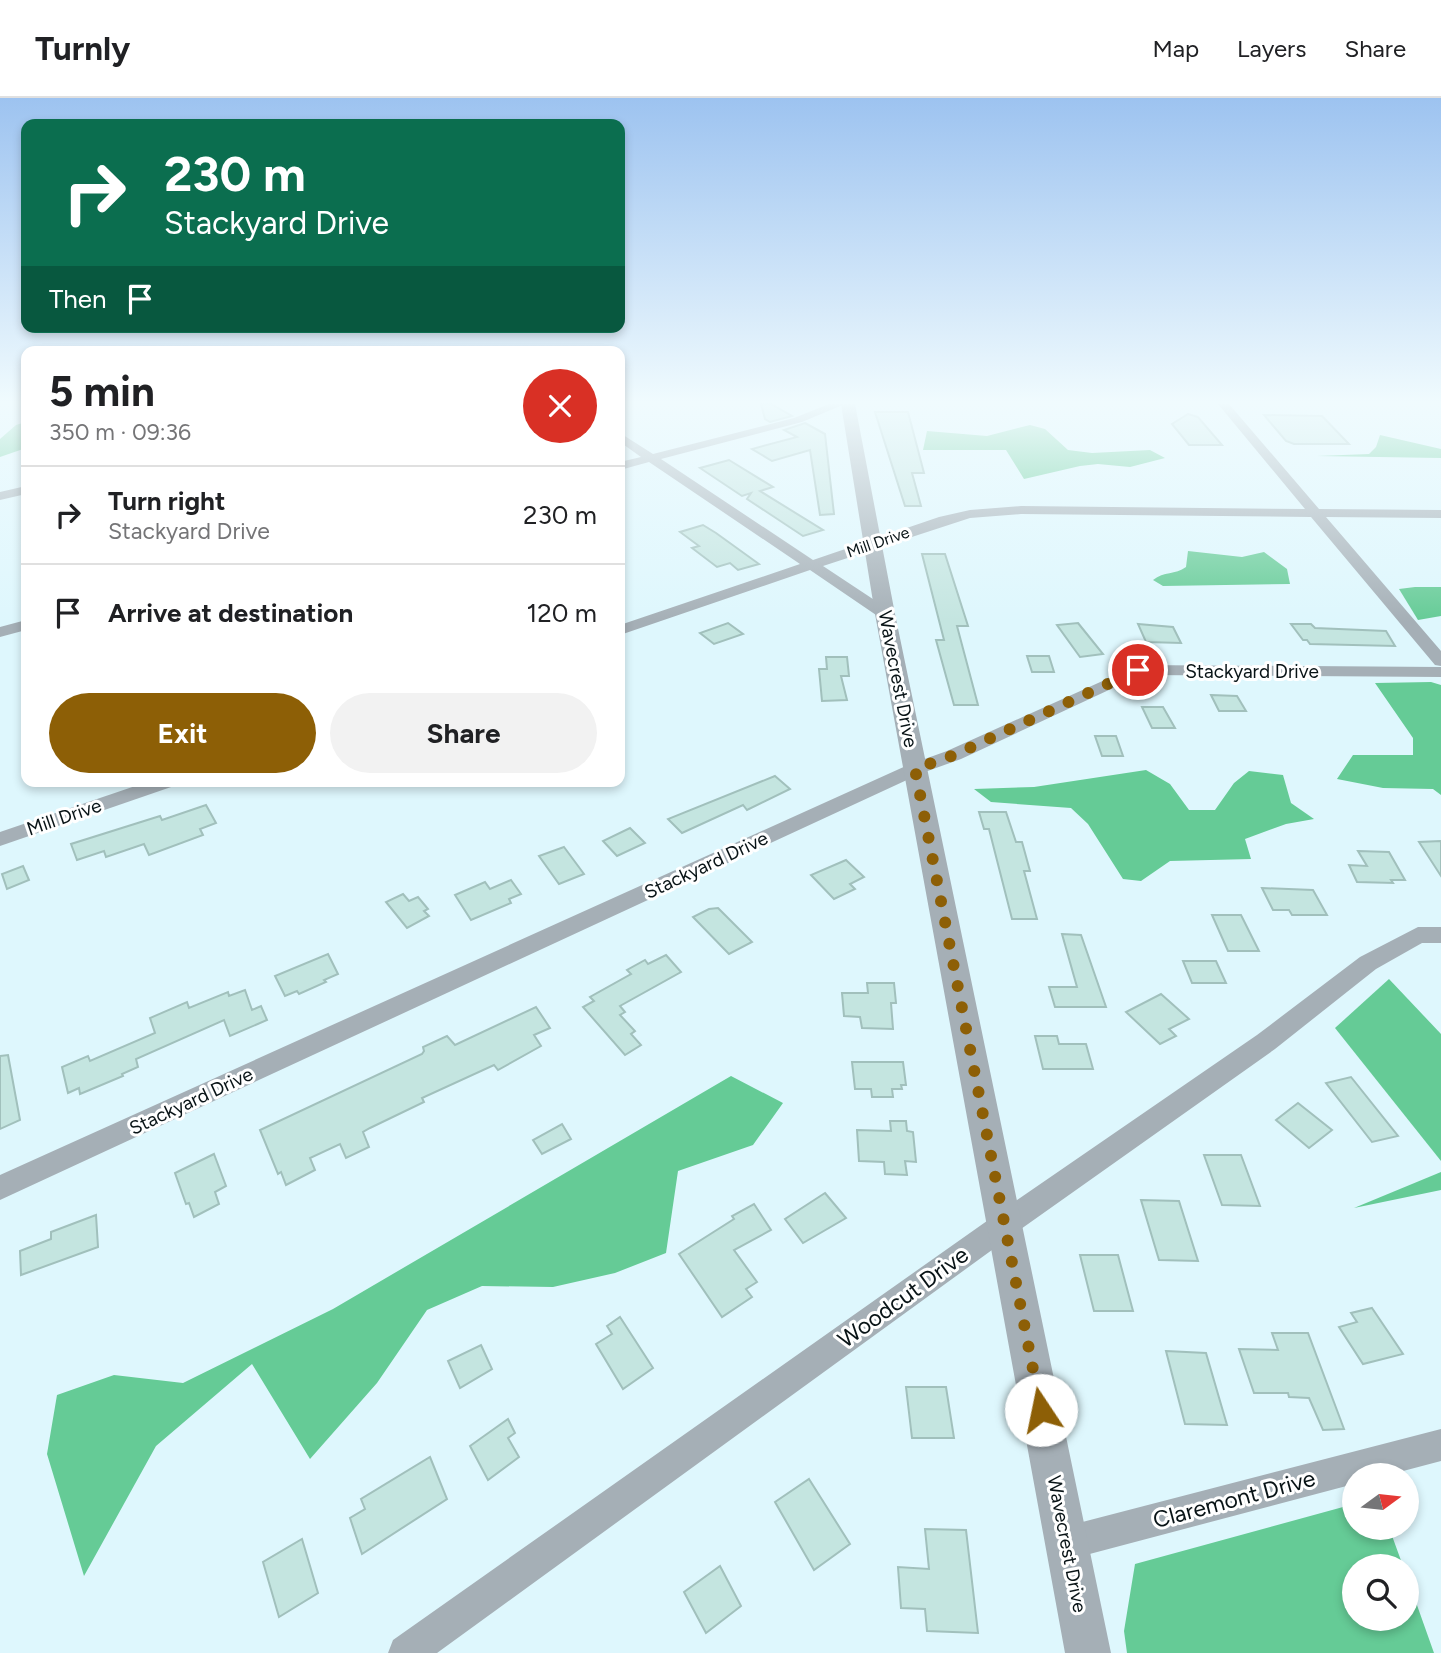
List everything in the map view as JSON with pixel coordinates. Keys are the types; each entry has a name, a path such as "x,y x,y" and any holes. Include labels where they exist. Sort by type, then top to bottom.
{"street":[{"path":"680,477 885,614"},
{"name":"Wavecrest Drive","path":"861,477 885,614 1088,1653"},
{"path":"1285,477 1441,661"},
{"path":"0,496 21,491"},
{"name":"Mill Drive","path":"625,628 944,520 994,512 1441,513"},
{"path":"0,632 21,626"},
{"name":"Stackyard Drive","path":"0,1188 915,769 954,755 1138,670 1441,671"},
{"name":"Mill Drive","path":"0,838 152,787"},
{"name":"Woodcut Drive","path":"406,1653 1004,1225 1266,1042 1368,963 1418,935 1441,935"},
{"name":"Claremont Drive","path":"1067,1543 1441,1445"}],"green space":[{"path":"1188,551 1242,557 1264,552 1287,569 1290,584 1163,586 1153,580 1186,567"},
{"path":"1441,587 1441,616 1418,620 1399,589"},
{"path":"1431,682 1441,685 1441,795 1433,789 1383,788 1337,779 1353,755 1413,755 1413,738 1375,683"},
{"path":"1146,770 1170,784 1189,810 1215,810 1234,783 1249,771 1283,775 1291,803 1314,819 1286,824 1245,839 1251,859 1170,861 1141,881 1123,879 1088,824 1071,808 991,802 974,789 1034,787"},
{"path":"1389,979 1441,1034 1441,1161 1335,1028"},
{"path":"731,1076 783,1103 753,1145 678,1171 666,1253 615,1273 553,1287 482,1286 427,1310 377,1383 310,1459 252,1364 156,1446 84,1576 47,1454 57,1395 114,1375 183,1383 333,1309"},
{"path":"1441,1172 1441,1190 1354,1208"},
{"path":"1342,1507 1342,1540 1394,1540 1399,1554 1342,1554 1342,1631 1419,1631 1419,1611 1434,1653 1127,1653 1124,1631 1135,1564"}],"building":[{"path":"713,477 756,477 773,487 760,491 823,530 803,536 747,499 751,493 742,496"},
{"path":"814,477 830,477 834,514 820,515"},
{"path":"896,477 913,477 921,506 905,506"},
{"path":"703,525 759,564 738,570 730,563 717,567 692,548 699,546 680,532"},
{"path":"922,554 945,554 968,626 957,626 978,705 954,705 936,640 944,640"},
{"path":"728,623 743,634 714,644 700,633"},
{"path":"1078,623 1103,654 1080,657 1057,625"},
{"path":"1138,624 1173,627 1181,643 1146,642"},
{"path":"1291,624 1311,624 1315,628 1386,631 1395,646 1310,644 1303,640"},
{"path":"1027,656 1049,656 1054,672 1032,672"},
{"path":"826,657 847,657 849,676 841,676 847,700 822,701 819,669 827,669"},
{"path":"1211,695 1237,696 1246,711 1219,711"},
{"path":"1142,707 1163,707 1175,728 1152,728"},
{"path":"1095,736 1116,736 1123,756 1102,756"},
{"path":"775,776 790,789 747,810 743,805 682,833 668,819"},
{"path":"206,805 216,823 200,829 203,835 149,855 144,844 106,857 104,851 77,860 71,844 160,816 162,820"},
{"path":"979,812 1006,812 1016,842 1022,842 1030,871 1024,871 1037,919 1012,919 989,829 984,829"},
{"path":"630,828 645,843 617,856 603,841"},
{"path":"1441,841 1441,876 1419,842"},
{"path":"564,847 584,874 559,884 539,856"},
{"path":"1358,851 1389,852 1405,880 1391,880 1393,883 1357,882 1349,865 1367,866"},
{"path":"846,860 864,877 850,884 855,889 834,899 811,875"},
{"path":"23,866 29,880 7,889 2,874"},
{"path":"511,880 521,894 509,899 511,903 471,920 455,895 485,882 490,889"},
{"path":"1262,888 1313,890 1327,915 1292,915 1289,910 1273,910"},
{"path":"403,894 409,901 418,897 428,909 424,911 429,916 407,928 386,902"},
{"path":"718,908 752,942 729,954 693,917 709,909"},
{"path":"1212,915 1241,915 1259,951 1228,951"},
{"path":"1062,934 1081,935 1106,1007 1055,1007 1049,987 1077,987"},
{"path":"328,954 338,974 299,994 297,991 285,996 275,976"},
{"path":"666,955 681,972 620,1006 625,1012 620,1015 635,1031 631,1034 641,1045 625,1055 583,1007 594,1001 590,997 631,974 627,970 645,960 648,964"},
{"path":"1183,961 1216,961 1226,983 1192,983"},
{"path":"867,983 894,983 896,1003 891,1003 893,1029 862,1028 860,1017 844,1016 842,993 868,993"},
{"path":"245,990 252,1010 261,1006 267,1020 230,1036 224,1020 136,1059 138,1067 122,1074 123,1076 80,1094 79,1088 68,1093 62,1067 88,1056 90,1061 155,1033 150,1018 187,1002 189,1008 228,992 229,996"},
{"path":"1161,994 1189,1019 1169,1029 1176,1036 1160,1044 1126,1012"},
{"path":"536,1007 550,1028 534,1035 541,1046 498,1070 494,1065 422,1098 424,1102 363,1132 369,1147 346,1158 340,1144 310,1158 315,1170 286,1185 281,1172 278,1174 260,1130 422,1054 423,1047 447,1036 455,1045"},
{"path":"1035,1036 1057,1036 1059,1044 1086,1044 1093,1069 1043,1069"},
{"path":"8,1055 20,1120 0,1129 0,1056"},
{"path":"852,1062 903,1062 906,1085 901,1085 902,1089 892,1089 893,1097 872,1097 871,1089 855,1089"},
{"path":"1351,1077 1398,1136 1372,1142 1326,1083"},
{"path":"1298,1103 1332,1130 1309,1148 1276,1120"},
{"path":"890,1121 906,1121 907,1131 913,1132 916,1162 905,1161 907,1175 885,1174 884,1162 859,1161 857,1130 891,1131"},
{"path":"562,1124 571,1139 542,1154 533,1140"},
{"path":"214,1154 226,1186 215,1192 219,1204 194,1217 189,1203 186,1204 175,1173"},
{"path":"1204,1155 1241,1155 1260,1206 1222,1205"},
{"path":"825,1193 846,1218 803,1243 785,1219"},
{"path":"1141,1200 1179,1201 1198,1261 1159,1260"},
{"path":"754,1204 771,1230 734,1250 757,1282 746,1289 752,1297 722,1317 679,1254 734,1219 732,1216"},
{"path":"96,1215 98,1247 21,1275 20,1251 51,1239 51,1232"},
{"path":"1080,1255 1118,1255 1133,1311 1094,1311"},
{"path":"1372,1308 1403,1354 1363,1364 1339,1327 1357,1322 1351,1313"},
{"path":"620,1317 653,1368 623,1389 596,1344 612,1334 607,1326"},
{"path":"1272,1333 1308,1333 1344,1429 1323,1430 1309,1398 1289,1397 1288,1393 1254,1393 1239,1349 1278,1350"},
{"path":"481,1345 492,1369 460,1388 448,1361"},
{"path":"1166,1351 1206,1353 1227,1425 1185,1424"},
{"path":"906,1387 946,1387 954,1438 912,1438"},
{"path":"508,1419 515,1433 508,1438 519,1457 488,1480 470,1446"},
{"path":"430,1457 447,1499 362,1554 350,1518 365,1509 361,1499"},
{"path":"809,1479 850,1544 814,1570 775,1502"},
{"path":"925,1529 966,1530 978,1633 927,1631 925,1609 901,1608 898,1567 929,1569"},
{"path":"302,1539 318,1593 279,1617 263,1562"},
{"path":"720,1566 741,1606 706,1633 684,1592"}],"route":[{"path":"1041,1410 915,769 954,755 1138,670"}]}
